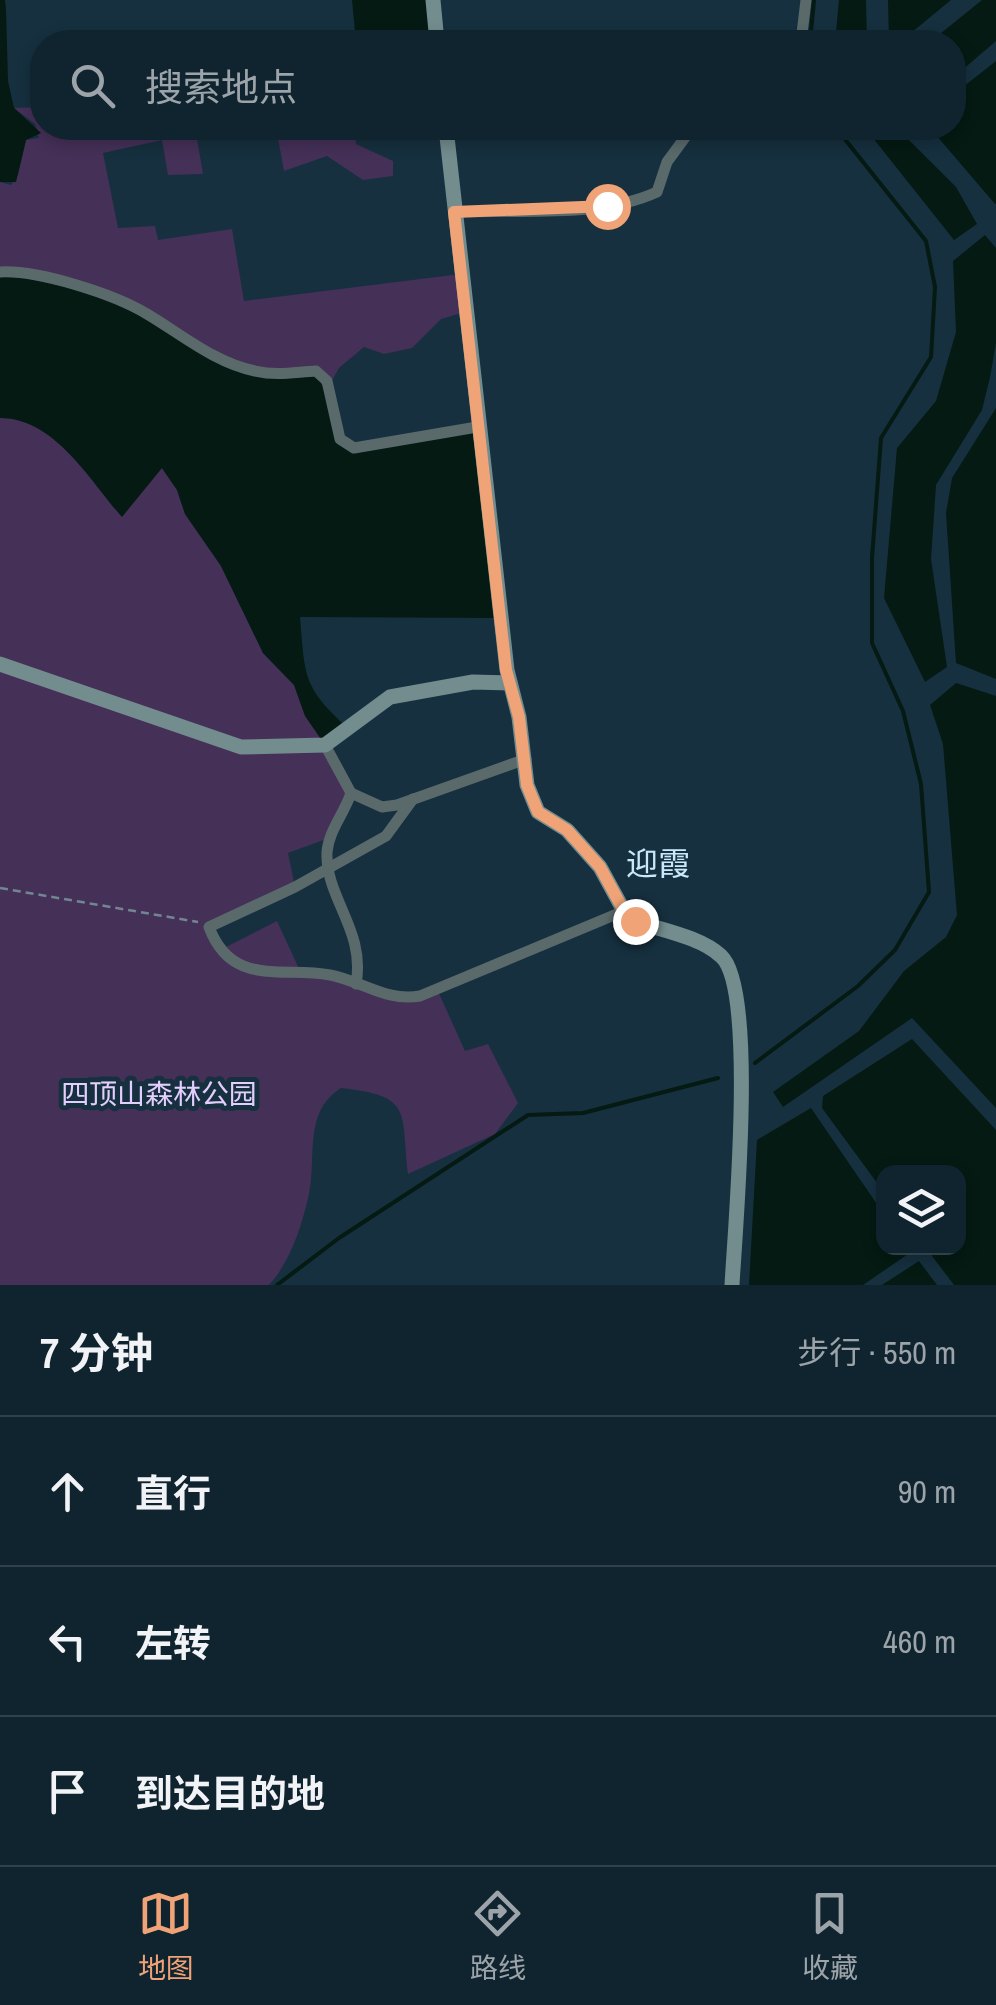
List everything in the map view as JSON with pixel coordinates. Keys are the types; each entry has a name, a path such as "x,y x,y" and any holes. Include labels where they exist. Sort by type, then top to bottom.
{"main road":[{"path":"433,0 436,30"},
{"path":"447,140 477,427 527,785 538,812 567,830 600,867 624,911 635,921 722,956 734,978 742,1058 732,1285"},
{"path":"0,664 222,744 325,744 390,697 473,682 510,684"}],"street":[{"path":"802,30 806,0"},
{"path":"454,212 607,206 645,198 657,192 667,162 683,140"},
{"path":"0,272 54,281 125,301 212,354 252,371 284,375 316,370 328,380 340,439 354,448 477,427"},
{"path":"325,744 350,793 382,807 526,759"},
{"path":"350,793 330,838 328,868 358,943 356,984"},
{"path":"413,799 386,836 208,927 240,965 252,970 264,974 332,975 404,999 420,996 624,911"}],"path":[{"path":"0,888 189,918 208,927"}],"green space":[{"path":"30,107 30,120 14,108"},
{"path":"26,140 162,140 103,153 118,228 155,226 158,240 232,229 244,301 461,274 465,312 441,319 412,348 384,354 364,347 339,368 329,386 269,374 0,272 0,182 11,185 18,175"},
{"path":"162,140 197,140 203,174 168,175"},
{"path":"278,140 356,140 356,144 393,161 393,176 363,180 327,156 284,171"},
{"name":"四顶山森林公园","path":"0,418 19,420 54,439 121,516 161,467 177,490 185,514 221,566 263,653 294,685 305,715 319,731 351,793 329,838 288,853 295,887 209,927 224,948 277,921 301,973 403,999 437,989 465,1051 488,1044 518,1103 495,1134 408,1174 399,1110 381,1096 341,1088 329,1098 316,1122 303,1218 289,1254 269,1285 0,1285"}],"shaded area":[{"path":"0,0 5,0 8,81 14,108 30,123 30,138 26,140 16,182 0,182"},
{"path":"352,0 433,0 436,30 355,30"},
{"path":"839,0 866,0 867,30 836,30"},
{"path":"888,0 951,0 915,30 889,30"},
{"path":"982,0 996,0 996,41 966,67 966,30 945,30"},
{"path":"996,61 995,204 940,140 966,140 966,85"},
{"path":"875,140 909,140 956,187 977,224 954,240"},
{"path":"985,235 996,248 996,343 982,410 936,485 931,559 947,667 925,682 884,598 897,448 936,401 956,332 953,261"},
{"path":"0,272 125,301 252,371 316,371 348,446 477,427 500,618 300,617 309,679 322,702 348,728 325,745 305,716 294,685 263,653 221,566 185,514 177,490 162,468 122,517 54,439 19,421 0,418"},
{"path":"996,408 996,679 956,663 946,513 952,478"},
{"path":"956,683 996,696 996,1108 912,1018 783,1107 773,1092 859,1031 904,971 946,937 957,915 943,744 930,705"},
{"path":"912,1039 996,1130 996,1285 954,1285 931,1255 966,1255 966,1165 876,1165 876,1181 822,1108 823,1096"},
{"path":"811,1108 876,1203 876,1255 907,1255 863,1285 749,1285 757,1140"},
{"path":"919,1261 937,1285 882,1285"}],"waterway":[{"path":"811,30 814,0"},
{"path":"755,1063 858,986 895,950 929,892 921,784 903,711 872,643 872,558 881,438 931,357 935,287 926,241 846,140"},
{"path":"277,1285 339,1238 528,1115 583,1113 718,1078"}],"district":[{"name":"迎霞","path":"658,864"}],"route":[{"path":"607,206 454,212 506,670 519,717 527,785 538,812 567,830 600,867 624,911 635,921"}]}
